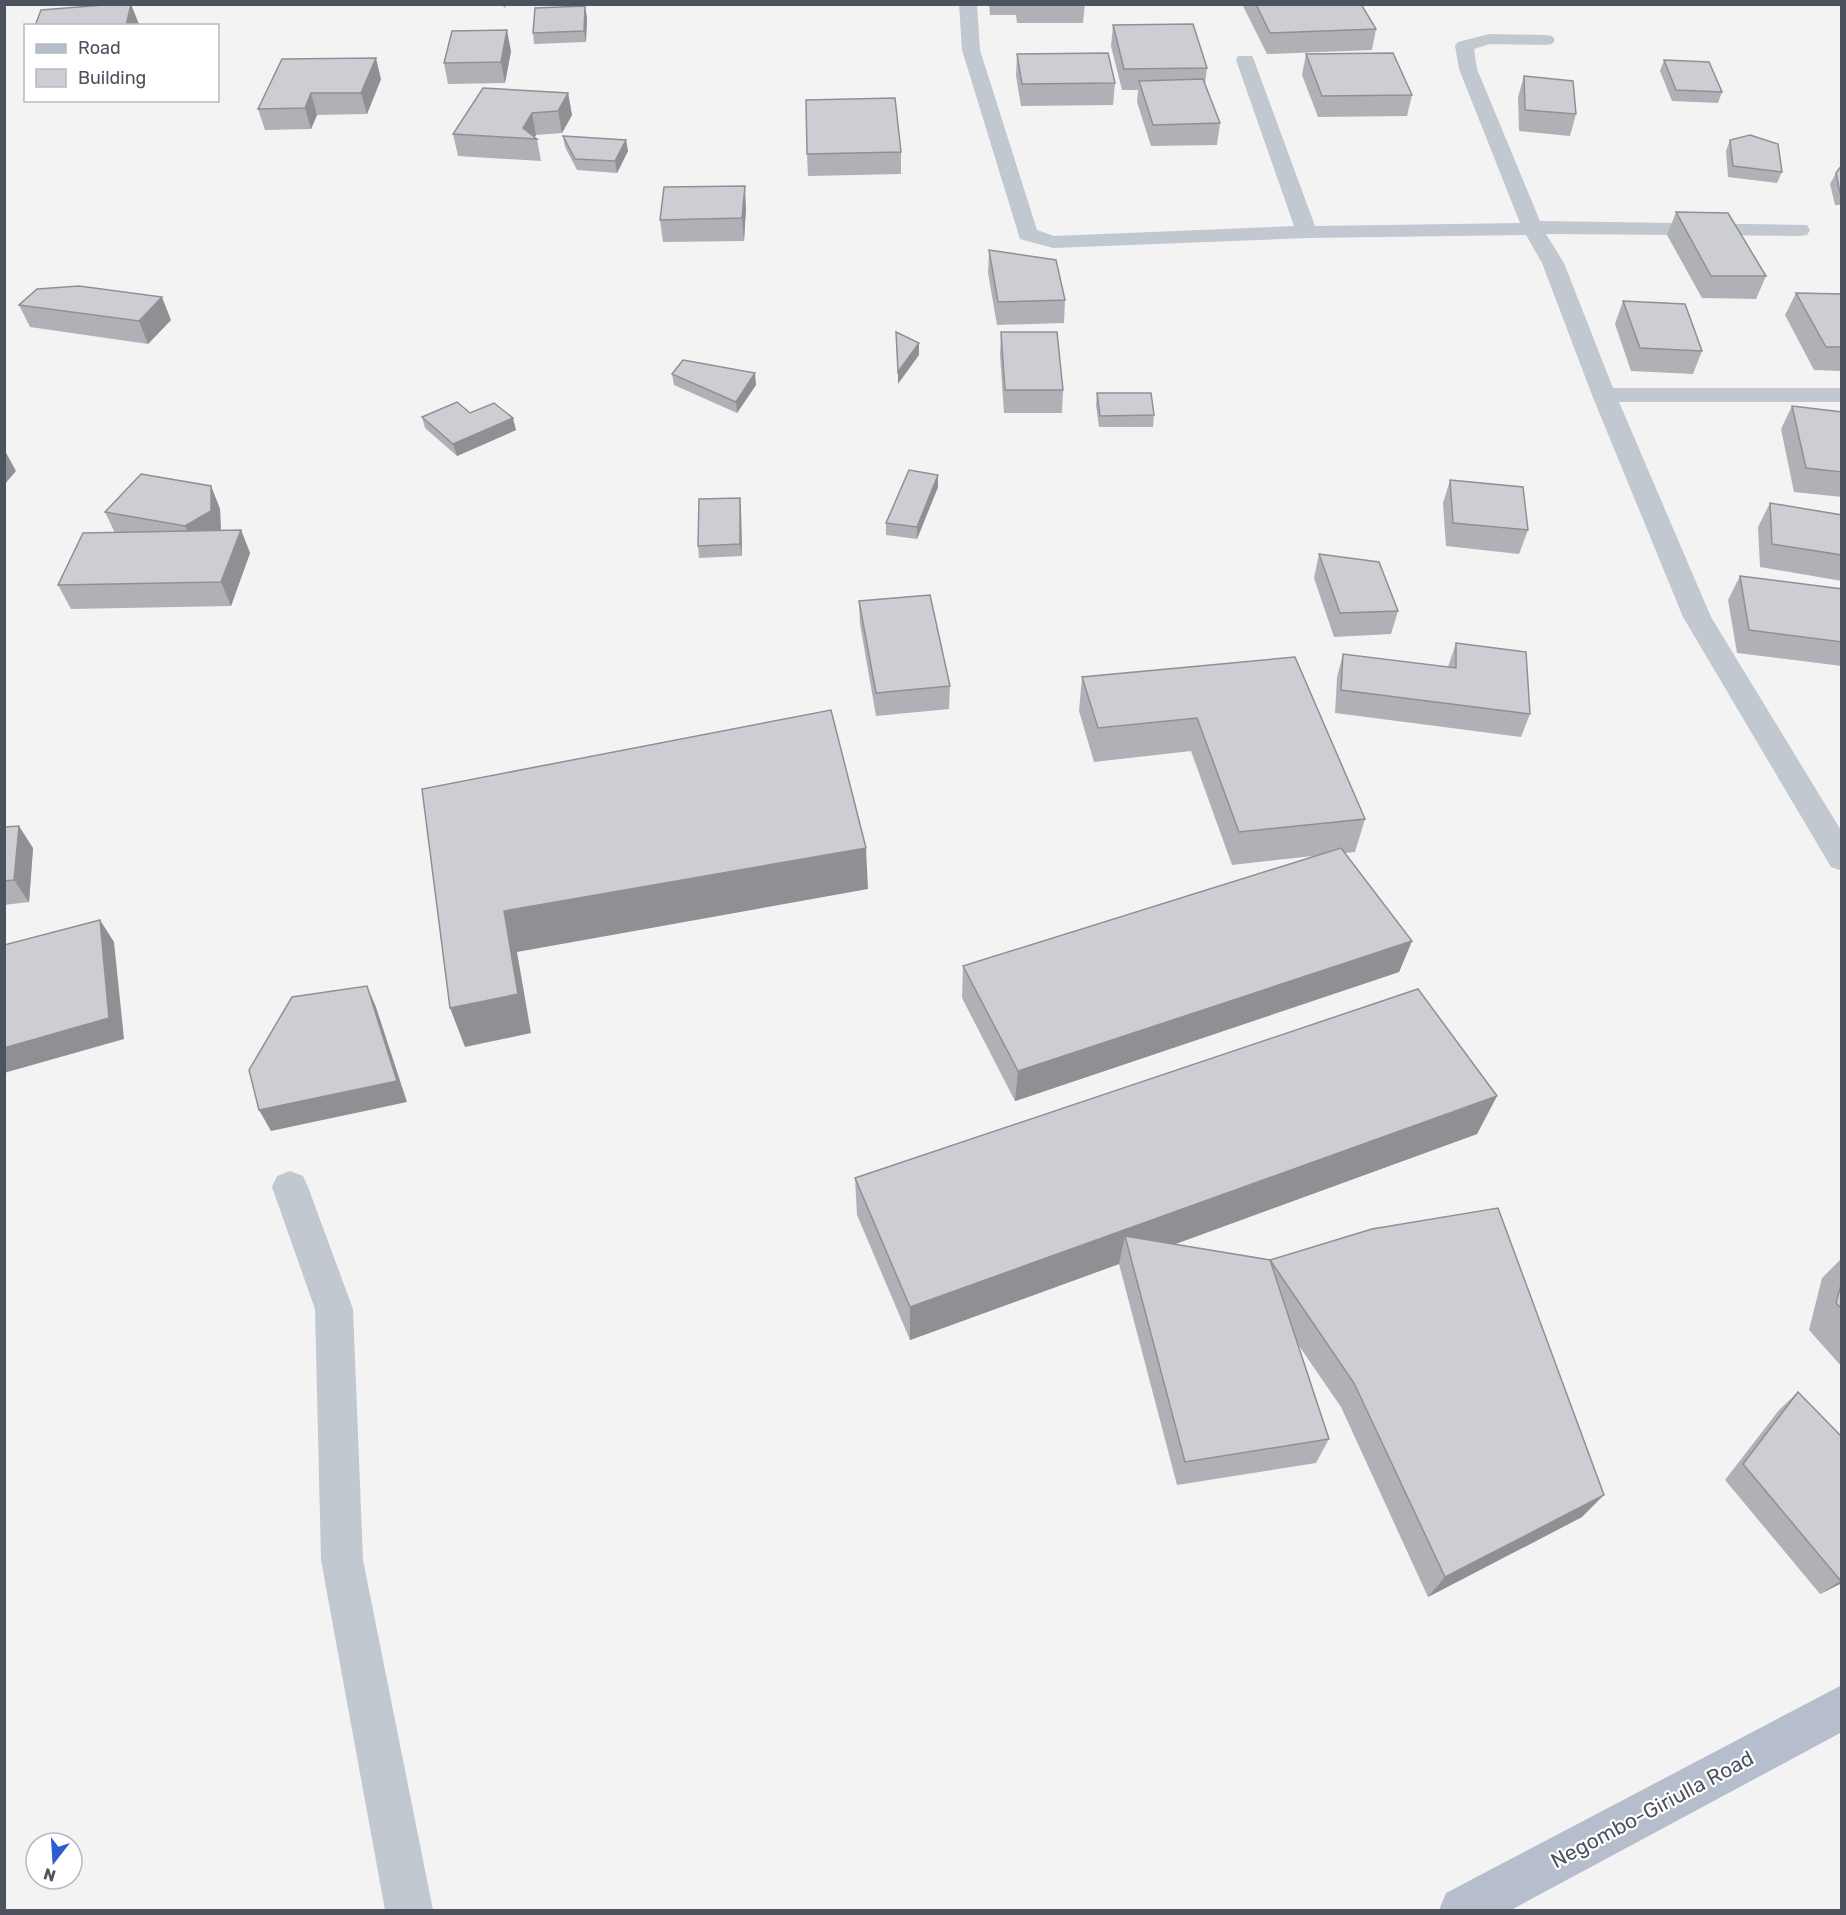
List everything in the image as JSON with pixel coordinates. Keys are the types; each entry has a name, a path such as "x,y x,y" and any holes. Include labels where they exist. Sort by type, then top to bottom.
{"main road":[{"name":"Negombo-Giriulla Road","path":"1463,1911 1842,1707"}],"street":[{"path":"968,4 971,50 1028,234 1053,242 1307,232 1532,228 1799,230"},
{"path":"1546,40 1489,39 1464,46 1468,69 1532,228 1553,263 1604,395 1698,617 1842,859"},
{"path":"1245,60 1307,232"},
{"path":"1604,395 1842,395"},
{"path":"290,1187 334,1309 342,1560 409,1911"}],"building":[{"path":"131,4 126,24 36,24 41,10"},
{"path":"1256,4 1361,4 1376,29 1270,33"},
{"path":"585,6 584,31 533,33 535,8"},
{"path":"1193,24 1207,68 1124,69 1113,25"},
{"path":"507,30 501,62 444,63 452,31"},
{"path":"1108,53 1115,83 1022,84 1017,54"},
{"path":"1393,53 1412,95 1322,96 1306,54"},
{"path":"376,58 361,93 311,93 305,108 258,109 282,59"},
{"path":"1664,60 1709,62 1722,92 1676,90"},
{"path":"1524,76 1573,81 1576,114 1525,110"},
{"path":"1203,79 1220,123 1153,125 1139,81"},
{"path":"483,88 568,93 558,111 532,113 523,128 537,139 453,134"},
{"path":"895,98 901,152 807,154 806,100"},
{"path":"1750,135 1778,144 1782,172 1733,166 1730,140"},
{"path":"563,136 626,140 615,161 575,159"},
{"path":"1842,165 1842,194 1836,173"},
{"path":"745,186 742,218 660,220 664,187"},
{"path":"1676,212 1728,213 1766,276 1711,276"},
{"path":"989,250 1056,260 1065,300 998,302"},
{"path":"79,286 162,297 139,321 19,305 37,289"},
{"path":"1796,293 1842,294 1842,347 1826,347"},
{"path":"1623,301 1685,304 1702,351 1640,348"},
{"path":"896,332 919,343 898,372"},
{"path":"1001,332 1057,332 1063,390 1005,390"},
{"path":"683,360 755,373 736,402 672,374"},
{"path":"1097,393 1151,393 1154,415 1100,416"},
{"path":"457,402 470,413 494,403 513,418 453,444 422,417"},
{"path":"1792,406 1842,412 1842,472 1806,468"},
{"path":"909,470 938,475 917,527 886,523"},
{"path":"141,474 211,486 211,511 185,526 105,512"},
{"path":"1450,480 1523,487 1528,530 1453,523"},
{"path":"740,498 740,544 698,546 699,499"},
{"path":"1770,503 1842,515 1842,555 1772,544"},
{"path":"241,530 221,582 58,585 83,533"},
{"path":"1319,554 1379,562 1398,611 1340,613"},
{"path":"1740,576 1842,589 1842,642 1749,630"},
{"path":"930,595 950,686 876,693 859,601"},
{"path":"1456,643 1526,652 1530,714 1341,690 1343,654 1456,668"},
{"path":"1295,657 1365,819 1239,832 1197,718 1098,728 1082,677"},
{"path":"831,710 866,848 504,911 518,994 450,1008 422,789"},
{"path":"19,826 14,880 4,881 4,827"},
{"path":"1341,848 1412,941 1018,1071 963,966"},
{"path":"100,920 109,1018 4,1048 4,945"},
{"path":"367,986 397,1081 259,1110 249,1070 292,997"},
{"path":"1418,989 1497,1096 910,1307 855,1178"},
{"path":"1498,1208 1604,1495 1445,1577 1354,1383 1270,1260 1372,1229"},
{"path":"1125,1236 1270,1260 1329,1439 1185,1462"},
{"path":"1842,1281 1842,1309 1836,1303"},
{"path":"1798,1392 1842,1437 1842,1580 1743,1464"}]}
